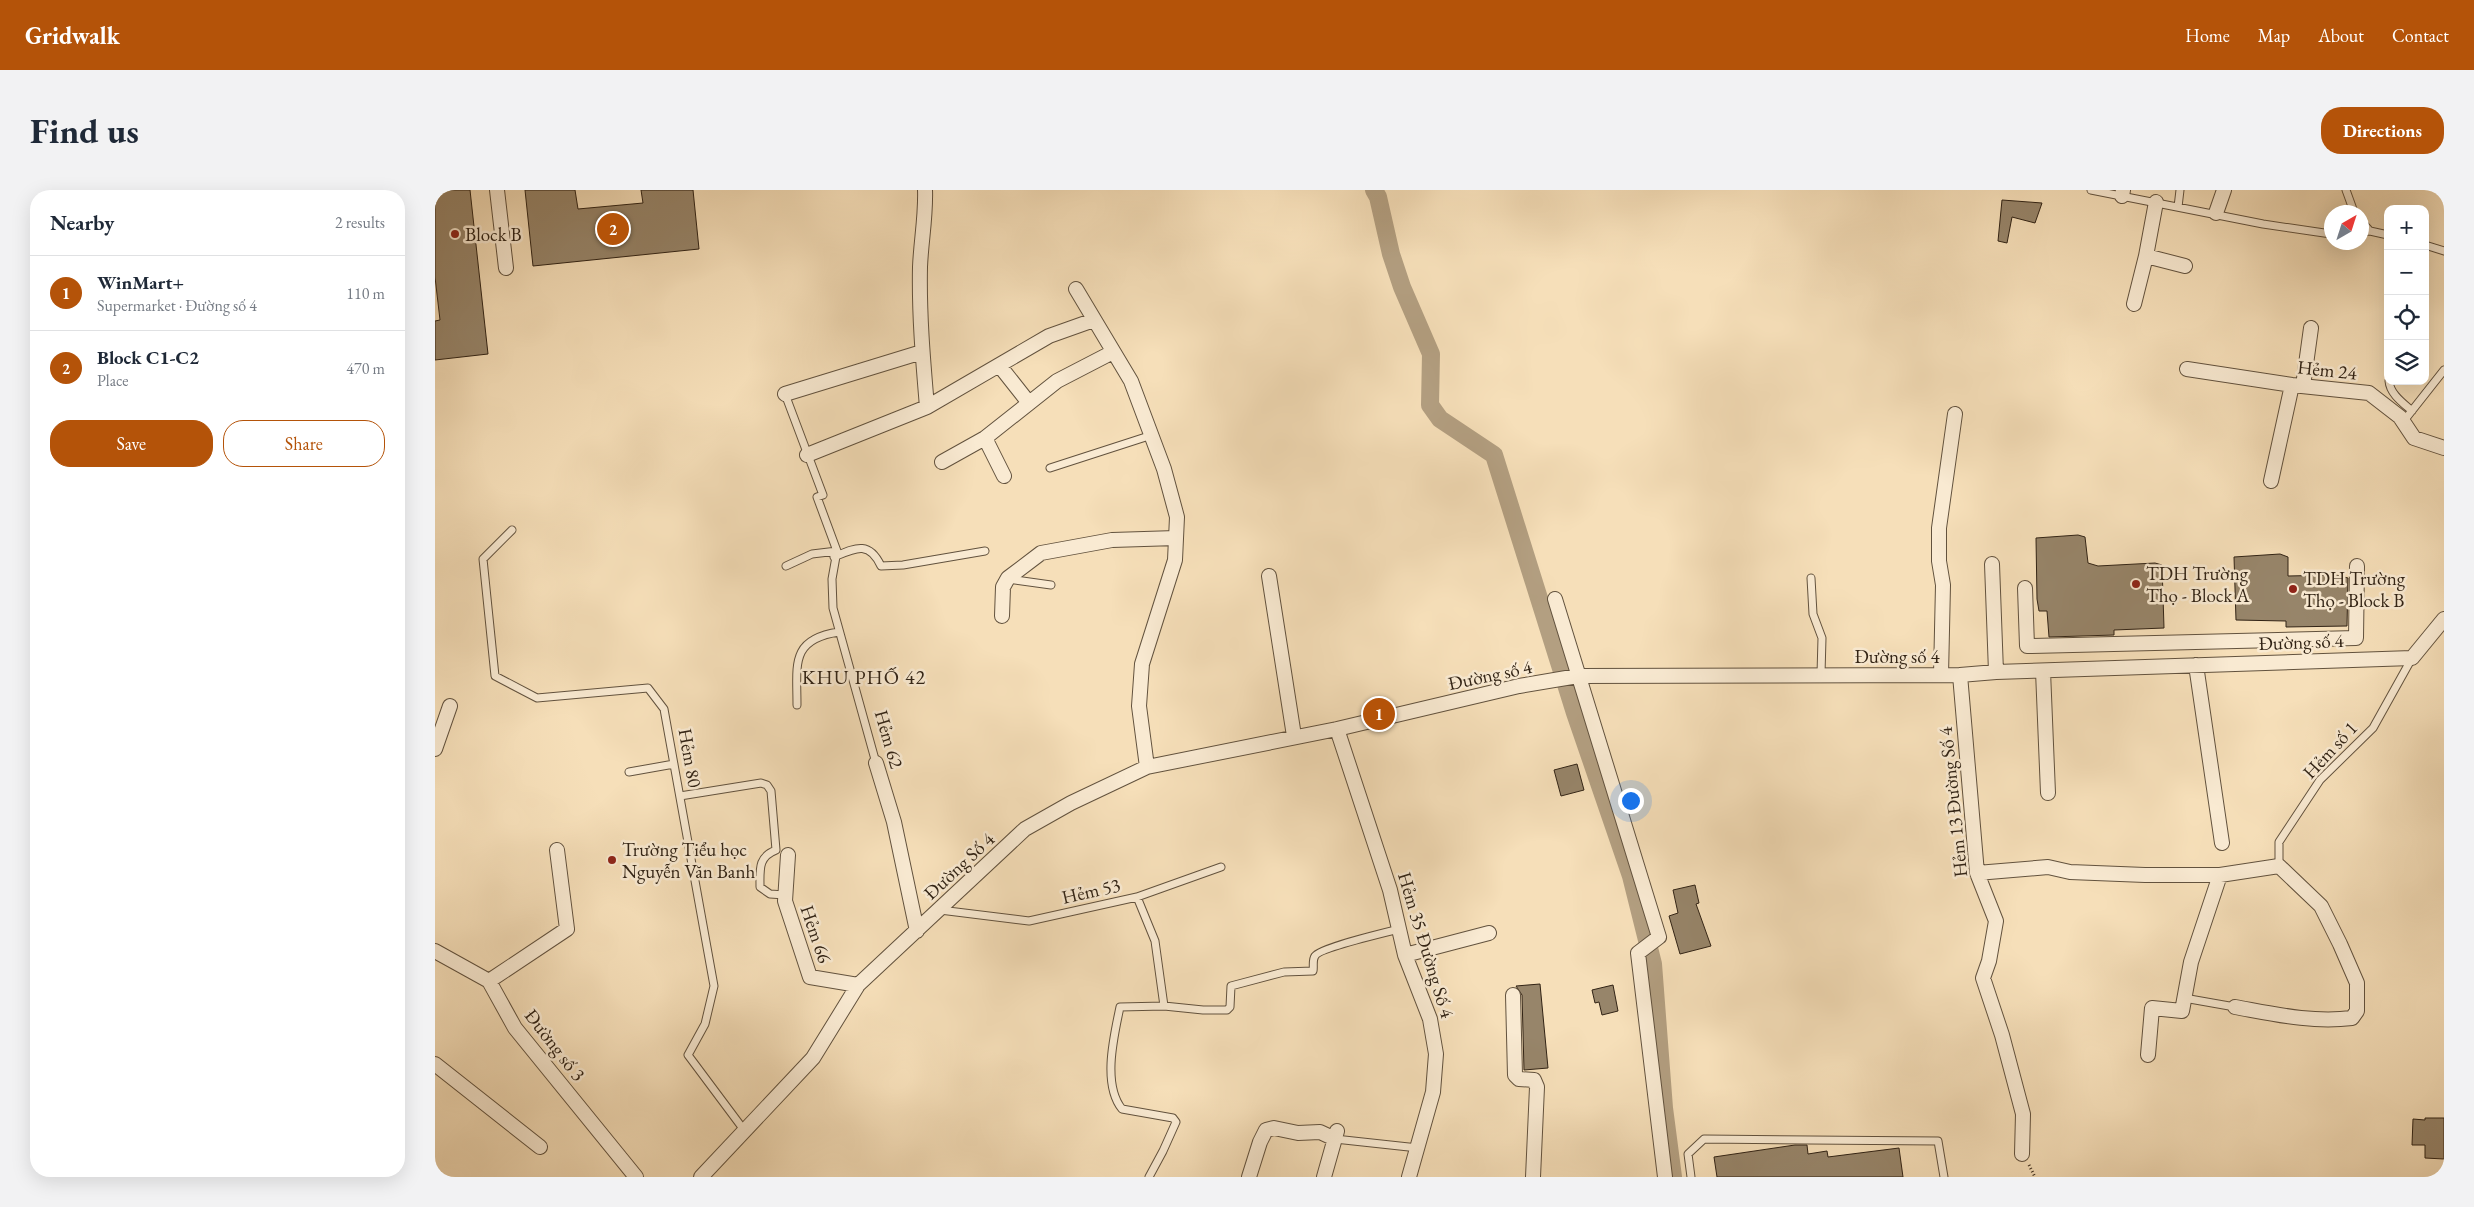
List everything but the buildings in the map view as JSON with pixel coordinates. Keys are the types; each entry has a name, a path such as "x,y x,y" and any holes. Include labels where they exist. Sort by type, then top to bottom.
{"street":[{"path":"497,190 506,268"},
{"path":"925,190 926,210 920,265 922,352 927,407"},
{"path":"2216,214 2224,190"},
{"path":"2134,304 2146,256 2156,202"},
{"path":"2146,256 2185,266"},
{"path":"1076,289 1131,381 1152,434 1177,517 1175,560 1142,664 1139,706 1147,767"},
{"path":"807,455 927,407 1049,336 1094,320"},
{"path":"2271,481 2311,328"},
{"path":"785,394 922,352"},
{"path":"942,462 985,438 1057,381 1113,352"},
{"path":"999,365 1029,403"},
{"name":"Hẻm 24","path":"2187,369 2297,386 2369,393 2407,417 2414,438 2444,448"},
{"path":"1941,675 1943,585 1939,561 1939,528 1955,414"},
{"path":"985,438 1005,476"},
{"path":"1002,616 1003,587 1008,578 1041,553 1112,540 1176,538"},
{"path":"1992,564 1995,672"},
{"path":"2025,588 2027,646 2357,638 2357,566"},
{"path":"1269,576 1294,736"},
{"path":"1555,599 1659,937 1638,953 1665,1177"},
{"path":"2412,658 2444,619"},
{"path":"2300,640 2303,661"},
{"name":"Đường số 4","path":"1337,729 1578,676 1959,675 2043,670 2412,658"},
{"path":"2196,665 2221,843"},
{"path":"2043,670 2048,793"},
{"name":"Hẻm 13 Đường Số 4","path":"1959,675 1977,873 1996,920 1989,961 1983,978 2002,1035 2023,1114 2022,1154"},
{"path":"435,749 451,706"},
{"name":"Đường Số 4","path":"701,1177 813,1058 858,985 1025,829 1071,803 1147,767 1294,736 1337,729"},
{"name":"Hẻm 35 Đường Số 4","path":"1337,729 1390,890 1405,955 1430,1019 1436,1054 1433,1092 1409,1177"},
{"name":"Hẻm 62","path":"876,763 894,822 917,931"},
{"path":"435,951 489,981 567,929 557,850"},
{"name":"Hẻm 66","path":"788,855 785,901 810,977 858,985"},
{"path":"1977,873 2048,867 2070,872 2089,873 2220,874 2279,866 2321,906 2357,983 2357,1011 2352,1018 2338,1020 2286,1016 2235,1007"},
{"path":"2148,1054 2152,1008 2182,1010 2191,962 2220,874"},
{"path":"1405,955 1489,933"},
{"name":"Đường số 3","path":"489,981 515,1028 636,1177"},
{"path":"1513,995 1515,1075 1519,1079 1534,1080 1537,1086 1533,1177"},
{"path":"435,1064 540,1147"},
{"path":"1249,1177 1259,1142 1267,1130 1274,1128 1298,1133 1321,1132 1336,1135 1324,1177"}],"lane":[{"path":"2091,190 2123,193 2156,202 2272,226 2324,233"},
{"path":"2178,206 2181,190"},
{"path":"2346,190 2351,205"},
{"path":"2370,231 2384,234"},
{"path":"2429,246 2444,251"},
{"path":"2389,385 2407,417 2444,370"},
{"name":"Hẻm 62","path":"785,394 823,495 817,497 836,554 832,579 833,608 876,763"},
{"path":"1051,468 1152,434"},
{"name":"Hẻm 80","path":"513,530 483,560 495,676 537,698 648,688 664,708 714,986 705,1024 688,1055 744,1130"},
{"path":"786,566 812,554 836,554 862,548 874,553 881,566 903,565 985,551"},
{"path":"1008,578 1051,585"},
{"path":"1811,578 1813,614 1822,638 1821,674"},
{"path":"797,705 797,661 803,648 822,635 839,632"},
{"name":"Hẻm số 1","path":"2279,866 2279,842 2320,780 2373,728 2412,658"},
{"path":"629,772 674,764"},
{"path":"680,796 761,783 767,785 771,791 776,850 767,853 762,860 760,887 770,894 785,895"},
{"path":"1137,897 1221,867"},
{"name":"Hẻm 53","path":"940,910 1029,921 1137,897 1155,941 1164,1006"},
{"path":"1149,1177 1176,1122 1173,1118 1122,1109 1116,1101 1111,1056 1120,1007 1164,1006 1203,1010 1227,1010 1230,1007 1231,986 1284,972 1313,971 1314,958 1317,953 1332,947 1399,929"},
{"path":"2184,998 2235,1007"},
{"path":"1336,1135 1418,1148"},
{"path":"1691,1177 1688,1154 1704,1139 1938,1141 1944,1177"}],"waterway":[{"path":"1374,190 1378,197 1391,254 1402,287 1431,354 1430,405 1440,419 1494,455 1575,713 1631,876 1653,964 1664,1108 1673,1177"}],"place":[{"name":"Block C1-C2","path":"613,229"},
{"name":"Block B","path":"455,234"},
{"name":"TDH Trường Thọ - Block A","path":"2136,584"},
{"name":"TDH Trường Thọ - Block B","path":"2293,589"},
{"name":"WinMart+","path":"1379,714"},
{"name":"Trường Tiểu học Nguyễn Văn Banh","path":"612,860"}],"district":[{"name":"KHU PHỐ 42","path":"864,677"}]}
